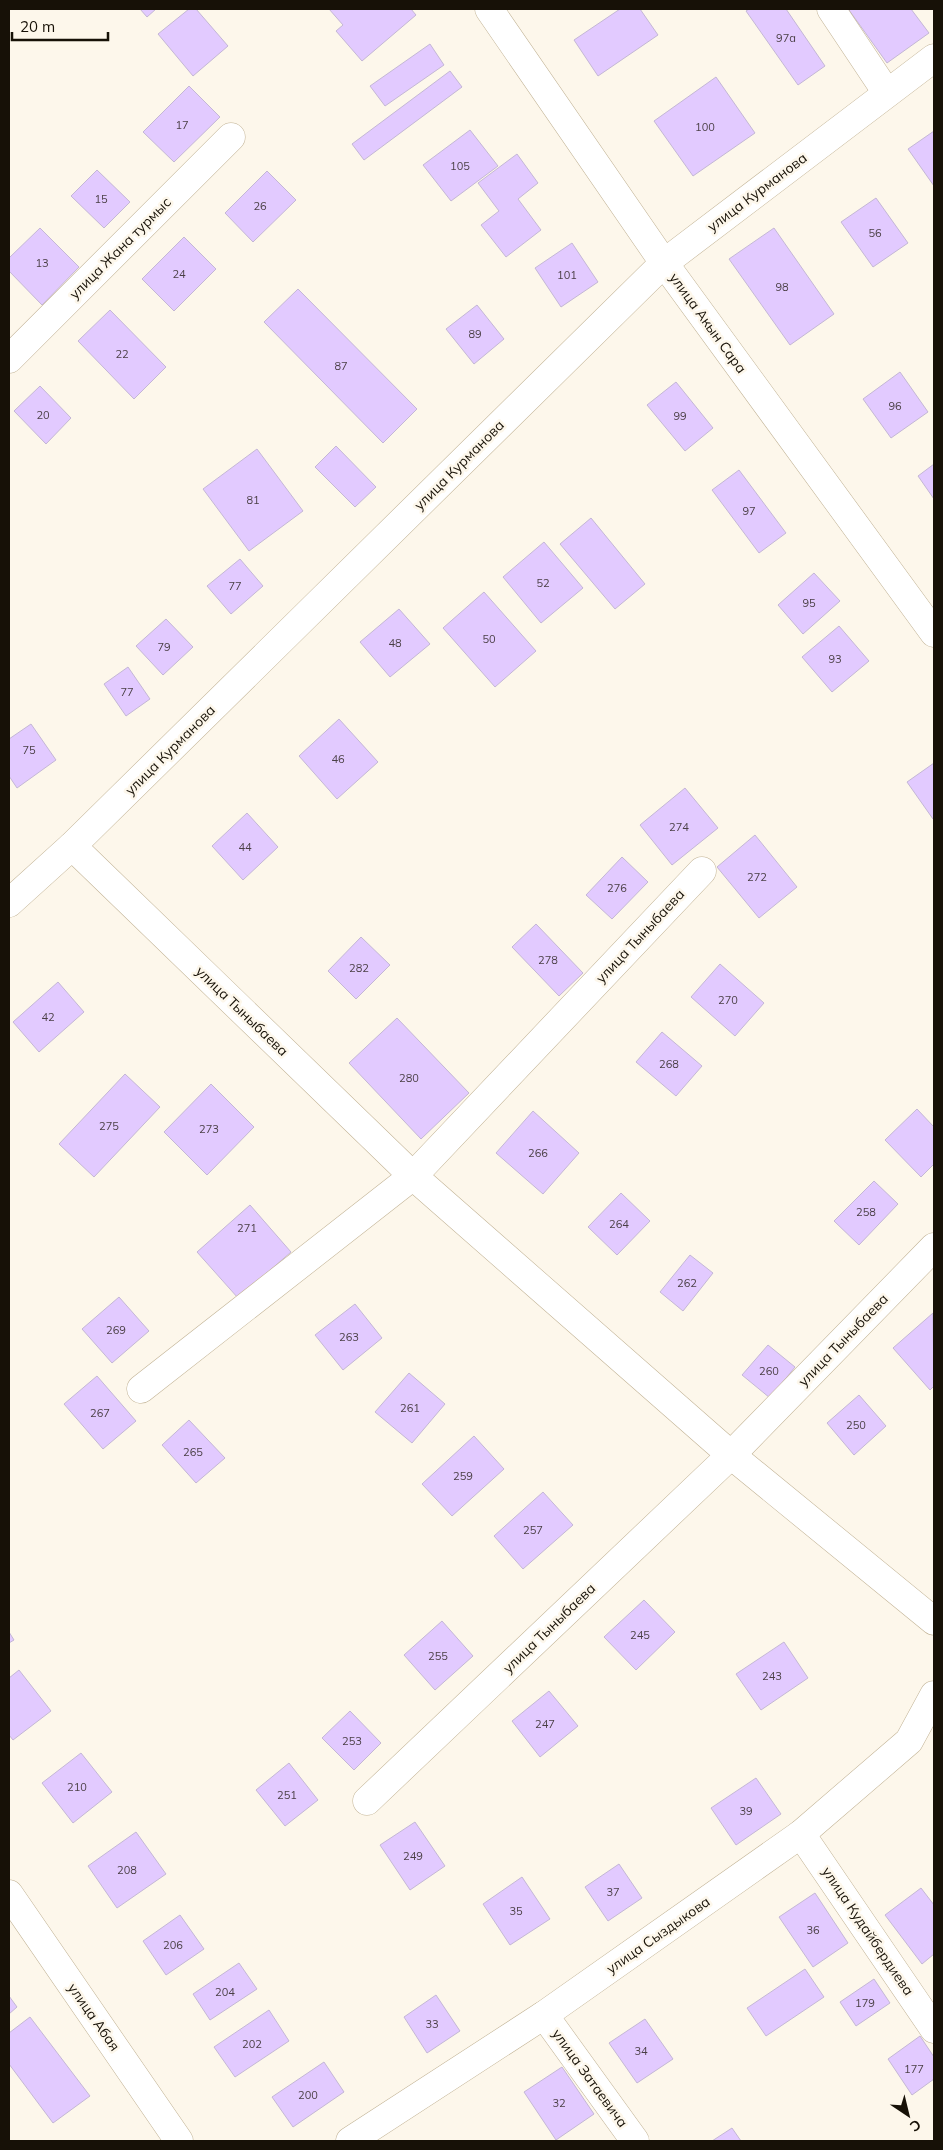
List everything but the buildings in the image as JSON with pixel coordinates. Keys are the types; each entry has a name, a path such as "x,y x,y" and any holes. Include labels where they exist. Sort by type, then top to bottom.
{"street":[{"name":"улица Акын Сара","path":"489,9 664,263 934,633"},
{"path":"831,9 887,93"},
{"name":"улица Курманова","path":"9,903 72,846 664,263 934,58"},
{"name":"улица Жана турмыс","path":"9,359 231,137"},
{"name":"улица Тыныбаева","path":"72,846 413,1176 730,1455 934,1621"},
{"name":"улица Тыныбаева","path":"141,1389 413,1176 702,870"},
{"name":"улица Тыныбаева","path":"367,1801 730,1455 934,1247"},
{"name":"улица Сыздыкова","path":"350,2141 544,2015 801,1834 909,1741 934,1695"},
{"name":"улица Кудайбердиева","path":"801,1834 934,2029"},
{"name":"улица Абая","path":"9,1894 179,2141"},
{"name":"улица Затаевича","path":"544,2015 636,2141"}]}
